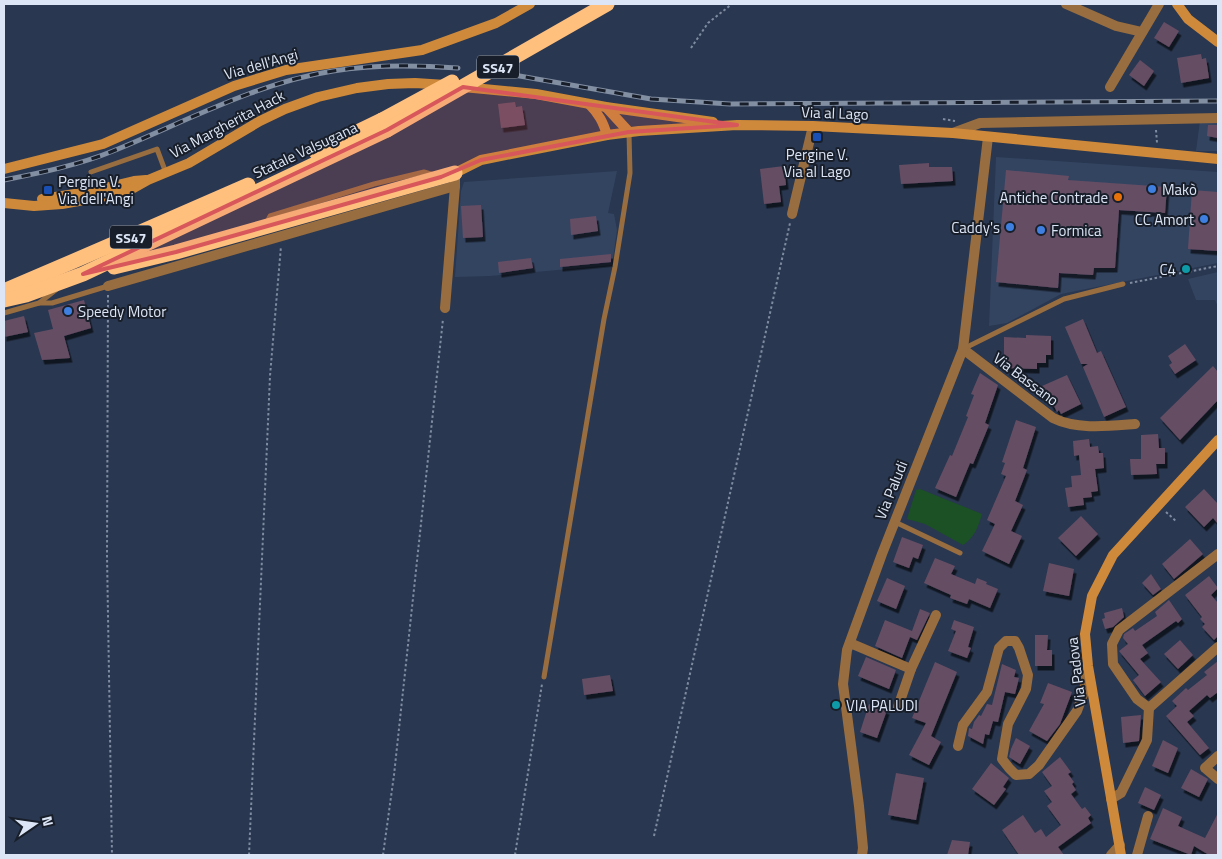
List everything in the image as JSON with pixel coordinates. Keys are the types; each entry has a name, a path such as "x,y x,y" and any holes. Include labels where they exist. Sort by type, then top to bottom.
{"highway":[{"name":"Statale Valsugana","path":"4,291 385,125 588,4"},
{"name":"Statale Valsugana","path":"4,300 84,274 385,125 607,4"},
{"path":"84,274 176,252 264,227 450,179"}],"main road":[{"name":"Via dell'Angi","path":"4,169 104,144 234,86 286,70 422,50 496,23 530,4"},
{"path":"1177,4 1188,19 1218,42"},
{"name":"Via Margherita Hack","path":"5,203 34,206 62,204 132,189 148,180 189,163 260,121 286,109 318,97 357,88 388,84 431,84 536,94 606,107 736,125"},
{"path":"588,104 604,122 606,135"},
{"path":"606,107 629,132"},
{"name":"Via al Lago","path":"450,179 481,160 606,135 736,125 813,126 953,133 1158,154 1218,158"},
{"name":"Via Padova","path":"1121,850 1088,666 1085,634 1092,596 1113,555 1218,440"}],"street":[{"path":"1066,4 1116,26 1142,32"},
{"path":"1110,87 1159,4"},
{"path":"953,133 980,123 1218,118"},
{"path":"792,214 813,126"},
{"name":"Via Paludi","path":"862,855 859,806 843,684 844,668 850,643 895,522 963,349 988,137"},
{"path":"108,286 280,236 450,179 444,308"},
{"name":"Via Bassano","path":"963,349 1053,418 1064,423 1106,426 1136,424"},
{"path":"1149,708 1137,699 1113,664 1112,644 1119,630 1218,554"},
{"path":"898,707 911,669 936,615"},
{"path":"958,746 963,725 987,692 1000,648 1006,641 1015,641 1028,675 1026,689 1008,724 1002,760 1016,774 1029,774 1039,765 1076,711 1084,692 1088,666"},
{"path":"850,643 911,669"},
{"path":"1111,799 1122,793 1147,740 1149,708 1218,647"},
{"path":"1218,756 1205,768 1218,780"},
{"path":"1137,855 1148,816"},
{"path":"1111,855 1121,850"}],"lane":[{"path":"544,677 630,173 629,132"},
{"path":"91,172 156,149 166,173"},
{"path":"39,303 64,282"},
{"path":"963,349 1064,299 1123,284"},
{"path":"4,313 39,303 52,303 108,286"},
{"path":"895,522 960,553"}],"path":[{"path":"691,48 708,23 732,4"},
{"path":"1155,120 1158,154"},
{"path":"654,836 792,214"},
{"path":"249,855 270,376 280,236"},
{"path":"1123,284 1218,266"},
{"path":"108,286 107,555 112,855"},
{"path":"383,855 394,775 444,308"},
{"path":"1162,510 1177,522"},
{"path":"515,855 544,677"}],"highlighted area":[{"path":"463,87 737,125 629,132 481,160 441,177 176,252 83,274 387,130"}],"shaded area":[{"path":"1200,121 1218,121 1218,151 1196,151"},
{"path":"996,157 1218,172 1218,263 1061,294 1007,323 989,326"},
{"path":"617,171 608,213 614,214 617,230 612,265 490,276 455,277 461,191 464,182"},
{"path":"1218,272 1218,307 1215,300 1196,300 1188,279"}],"green space":[{"path":"920,489 982,514 975,531 967,542 963,545 925,524 907,519 916,490"}],"building":[{"path":"1164,22 1179,31 1169,47 1154,38"},
{"path":"1201,54 1202,59 1206,58 1209,78 1181,83 1177,58"},
{"path":"1140,60 1154,71 1144,86 1129,75"},
{"path":"515,102 516,107 522,106 525,125 501,128 498,104"},
{"path":"1208,125 1218,125 1218,138 1207,136"},
{"path":"929,163 929,167 952,167 953,181 901,184 899,165"},
{"path":"784,166 786,185 779,186 781,202 764,204 760,169"},
{"path":"1006,170 1069,176 1068,180 1167,187 1165,213 1119,210 1115,268 1094,268 1093,275 1059,273 1058,288 996,282"},
{"name":"CC Amort","path":"1192,190 1218,192 1218,251 1188,249"},
{"path":"481,205 483,237 463,238 461,206"},
{"path":"596,216 598,231 571,235 570,219"},
{"path":"611,254 611,262 560,267 560,259"},
{"path":"531,258 533,268 499,273 498,262"},
{"path":"84,300 91,328 64,336 70,358 42,360 34,333 53,329 48,310"},
{"path":"24,316 28,332 4,337 4,321"},
{"path":"1083,319 1097,353 1101,351 1126,407 1104,417 1083,367 1088,364 1081,364 1065,327"},
{"path":"1026,335 1051,336 1051,355 1046,355 1046,363 1037,363 1037,369 1004,368 1004,337 1026,338"},
{"path":"1185,344 1196,360 1175,374 1169,365 1172,363 1168,356"},
{"path":"1213,366 1218,372 1218,400 1180,440 1160,418"},
{"path":"980,373 998,385 985,423 989,425 973,464 970,463 956,497 935,488 950,455 952,456 968,417 966,416 974,395 971,394"},
{"path":"1067,375 1081,404 1061,414 1059,410 1057,412 1054,406 1052,407 1042,386"},
{"path":"1016,420 1036,427 1023,468 1027,470 1015,501 1023,505 1011,531 1022,536 1009,564 982,551 995,524 987,520 1006,476 1001,474 1005,463 1002,462"},
{"path":"1158,434 1159,448 1165,448 1165,464 1156,464 1157,474 1131,475 1130,459 1141,459 1141,435"},
{"path":"1089,439 1090,447 1098,446 1099,453 1103,453 1104,468 1095,469 1098,491 1091,492 1092,497 1083,498 1084,505 1068,507 1065,488 1072,487 1071,476 1081,475 1079,455 1074,456 1073,441"},
{"path":"1204,489 1218,504 1218,524 1213,518 1204,527 1185,507"},
{"path":"1081,516 1098,534 1076,556 1058,538"},
{"path":"902,537 923,545 918,559 913,557 909,568 893,562"},
{"path":"1190,539 1203,554 1174,579 1162,564"},
{"path":"935,558 955,566 951,574 975,584 977,578 998,589 990,608 969,599 967,604 950,598 951,595 924,583"},
{"path":"1049,563 1074,569 1069,596 1043,591"},
{"path":"1151,574 1161,589 1153,595 1142,583"},
{"path":"1209,576 1218,588 1211,595 1218,603 1218,636 1214,640 1202,627 1205,624 1200,619 1202,617 1185,595"},
{"path":"887,578 905,586 896,609 877,601"},
{"path":"1169,600 1182,619 1178,623 1176,621 1142,645 1148,653 1140,659 1161,682 1145,696 1133,680 1139,675 1119,651 1128,644 1123,638 1124,634 1133,628 1135,631 1157,616 1155,612"},
{"path":"1122,608 1124,617 1113,627 1105,629 1102,619 1105,618 1104,613"},
{"path":"920,609 930,613 917,640 910,637 902,658 875,646 885,620 912,631"},
{"path":"954,620 974,627 968,647 971,648 967,658 948,651 956,631 951,629"},
{"path":"1035,635 1048,635 1047,650 1052,650 1052,666 1035,666"},
{"path":"1180,640 1193,655 1178,669 1164,654"},
{"path":"866,657 896,670 889,689 858,676"},
{"path":"1218,661 1218,692 1210,698 1207,695 1189,711 1194,716 1187,722 1209,748 1200,755 1166,716 1177,706 1172,701 1186,688 1188,690 1207,675 1204,672"},
{"path":"935,662 957,672 931,736 941,742 929,765 909,755 926,723 912,718"},
{"path":"1002,664 1016,670 1014,677 1019,678 1015,694 1005,692 998,722 993,721 989,735 985,734 983,744 968,736 969,728 972,729 974,722 979,715 981,716 987,704 992,705"},
{"path":"610,675 613,691 584,695 582,679"},
{"path":"1048,683 1072,692 1060,724 1047,741 1029,731 1044,704 1040,703"},
{"path":"869,704 887,710 877,738 860,732"},
{"path":"1141,715 1139,741 1123,743 1121,717"},
{"path":"1016,738 1030,746 1020,764 1009,757"},
{"path":"1163,740 1178,748 1168,773 1152,766"},
{"path":"1060,757 1071,772 1068,774 1074,782 1072,784 1076,790 1071,794 1082,809 1085,807 1091,815 1088,818 1091,823 1058,847 1064,855 1019,855 1002,830 1023,815 1035,833 1041,829 1046,837 1061,825 1047,806 1052,802 1044,791 1052,786 1042,772"},
{"path":"991,763 1009,778 1003,787 1006,789 994,805 972,789"},
{"path":"1191,769 1208,779 1199,797 1181,788"},
{"path":"896,773 924,778 916,820 888,815"},
{"path":"1145,787 1161,795 1154,810 1138,803"},
{"path":"1163,808 1182,817 1178,826 1205,838 1218,813 1218,855 1209,855 1194,846 1191,855 1150,839"},
{"path":"952,840 970,842 968,855 947,855"}],"railway":[{"path":"4,180 59,168 100,156 249,94 276,84 304,77 333,71 380,66 458,68"},
{"path":"508,74 651,99 730,104 1218,101"}],"place":[{"name":"Pergine V. Via al Lago","path":"817,137"},
{"name":"Makò","path":"1152,189"},
{"name":"Pergine V. Via dell'Angi","path":"48,190"},
{"name":"Antiche Contrade","path":"1118,197"},
{"name":"CC Amort","path":"1204,219"},
{"name":"Caddy's","path":"1010,227"},
{"name":"Formica","path":"1041,230"},
{"name":"C4","path":"1186,269"},
{"name":"Speedy Motor","path":"68,311"},
{"name":"VIA PALUDI","path":"836,705"}]}
